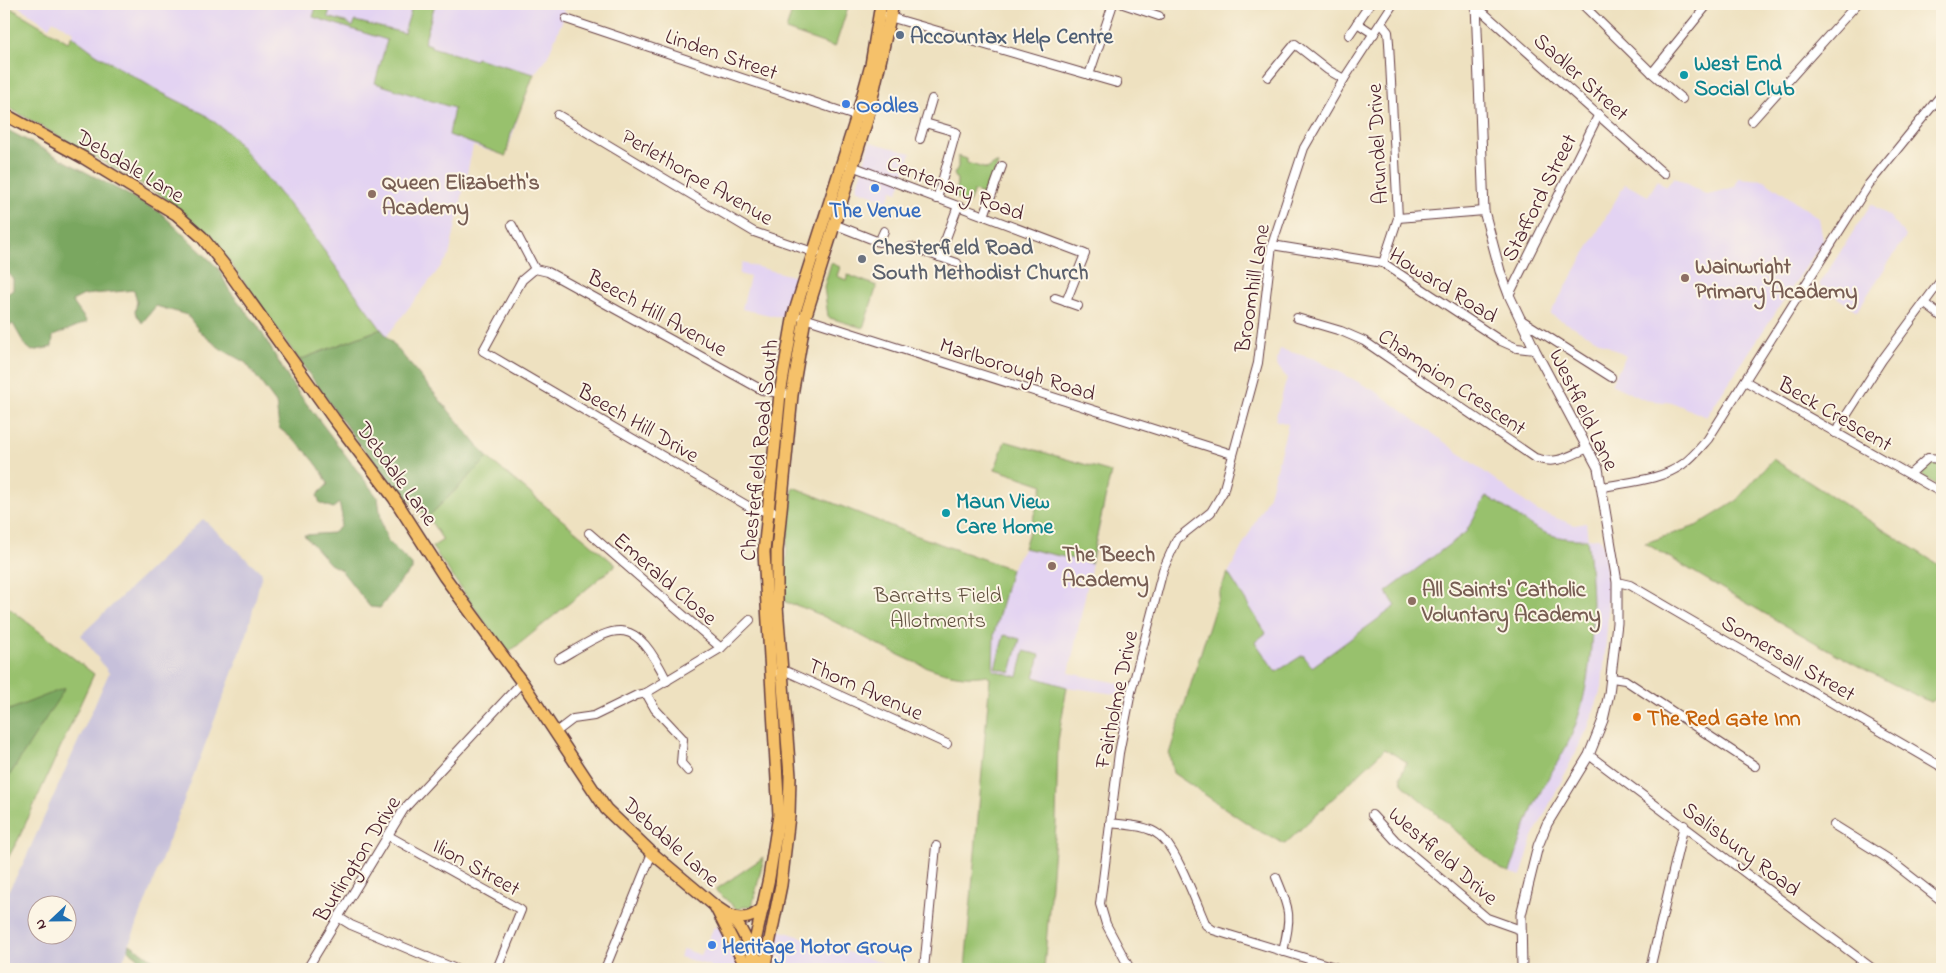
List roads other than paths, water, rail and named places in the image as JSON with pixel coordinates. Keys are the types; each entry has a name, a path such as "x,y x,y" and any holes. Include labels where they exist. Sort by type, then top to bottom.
{"main road":[{"name":"Chesterfield Road South","path":"748,969 763,908 779,814 778,767 770,675 764,552 767,511 799,316 862,118 884,12 893,4"},
{"name":"Debdale Lane","path":"4,114 84,158 176,214 202,237 334,419 394,498 444,576 522,682 606,809 652,853 714,906 730,916 763,969"},
{"name":"Chesterfield Road South","path":"820,254 836,224 848,164"},
{"name":"Chesterfield Road South","path":"763,969 781,885 789,816 790,776 777,606 777,551 786,394"},
{"name":"Debdale Lane","path":"714,906 748,969"},
{"path":"730,916 745,919 755,915 763,908"}],"street":[{"path":"1089,75 1113,4"},
{"path":"1123,4 1159,16"},
{"path":"1349,35 1370,4"},
{"name":"Broomhill Lane","path":"1232,454 1254,362 1263,282 1272,245 1304,148 1344,79 1393,4"},
{"path":"1582,4 1652,74 1682,99"},
{"path":"1652,74 1708,4"},
{"path":"1752,121 1857,4"},
{"name":"Sadler Street","path":"1476,5 1664,174"},
{"name":"Westfield Lane","path":"1476,5 1484,211 1500,271 1509,295 1535,350 1598,468 1603,487 1617,582 1617,623 1612,678 1603,720 1589,754 1547,824 1538,846 1521,915 1522,969"},
{"path":"884,12 1117,84"},
{"name":"Linden Street","path":"566,19 862,118"},
{"path":"1357,23 1374,34"},
{"name":"Arundel Drive","path":"1381,23 1388,32 1389,43 1398,218 1383,263"},
{"path":"1268,77 1295,44 1328,70 1344,79"},
{"path":"1603,487 1661,474 1682,466 1708,439 1869,184 1942,94"},
{"path":"920,139 932,99"},
{"name":"Stafford Street","path":"1509,295 1599,114"},
{"name":"Perlethorpe Avenue","path":"558,115 754,232 820,254"},
{"path":"925,123 956,132 937,199"},
{"name":"Centenary Road","path":"848,164 1085,254 1066,302"},
{"path":"984,216 1002,166"},
{"path":"939,257 958,206"},
{"path":"1398,218 1484,211"},
{"path":"836,224 879,242 884,231"},
{"path":"512,225 535,270"},
{"name":"Howard Road","path":"1272,245 1383,263 1501,341 1517,348 1535,350"},
{"path":"911,247 957,263"},
{"name":"Beech Hill Drive","path":"535,270 522,280 483,351 753,509 780,513"},
{"name":"Beech Hill Avenue","path":"535,270 548,272 762,390 786,394"},
{"path":"1835,432 1882,360 1942,279"},
{"path":"1055,298 1078,306"},
{"path":"1924,304 1942,317"},
{"name":"Marlborough Road","path":"799,316 1232,454"},
{"name":"Champion Crescent","path":"1297,318 1341,331 1364,341 1535,458 1548,462 1559,460 1588,448"},
{"path":"1520,319 1611,378"},
{"name":"Beck Crescent","path":"1745,381 1942,493"},
{"name":"Fairholme Drive","path":"1130,969 1106,924 1100,904 1119,753 1131,692 1162,570 1177,539 1211,512 1223,492 1232,454"},
{"name":"Beck Crescent","path":"1910,474 1928,458 1942,459"},
{"name":"Emerald Close","path":"589,534 721,648"},
{"name":"Somersall Street","path":"1617,582 1630,585 1942,767"},
{"path":"556,732 574,719 594,716 646,693 667,681 721,648 750,620"},
{"path":"559,659 582,651 608,632 633,633 646,646 667,681"},
{"name":"Thorn Avenue","path":"770,675 788,672 947,744"},
{"path":"1612,678 1625,680 1756,766"},
{"name":"Burlington Drive","path":"307,969 404,809 522,682"},
{"path":"646,693 655,709 683,739 681,763 688,771"},
{"name":"Salisbury Road","path":"1589,754 1873,969"},
{"name":"Westfield Drive","path":"1372,815 1395,840 1487,918 1521,930"},
{"path":"1110,823 1142,827 1159,835 1169,846 1206,925 1213,930 1341,969"},
{"path":"1650,969 1684,825"},
{"path":"1834,825 1888,858 1942,902"},
{"name":"Ilion Street","path":"387,835 521,910 496,969"},
{"path":"924,969 936,846"},
{"path":"605,969 652,853"},
{"path":"1276,877 1288,906 1290,919 1283,952"},
{"path":"338,917 352,925 456,969"}],"place":[{"name":"Accountax Help Centre","path":"900,35"},
{"name":"West End Social Club","path":"1684,75"},
{"name":"Oodles","path":"846,104"},
{"name":"The Venue","path":"875,188"},
{"name":"Queen Elizabeth's Academy","path":"372,194"},
{"name":"Chesterfield Road South Methodist Church","path":"862,259"},
{"name":"Wainwright Primary Academy","path":"1685,278"},
{"name":"Maun View Care Home","path":"946,513"},
{"name":"The Beech Academy","path":"1052,566"},
{"name":"All Saints' Catholic Voluntary Academy","path":"1412,601"},
{"name":"The Red Gate Inn","path":"1637,717"},
{"name":"Heritage Motor Group","path":"712,945"}],"park label":[{"name":"Barratts Field Allotments","path":"938,606"}]}
